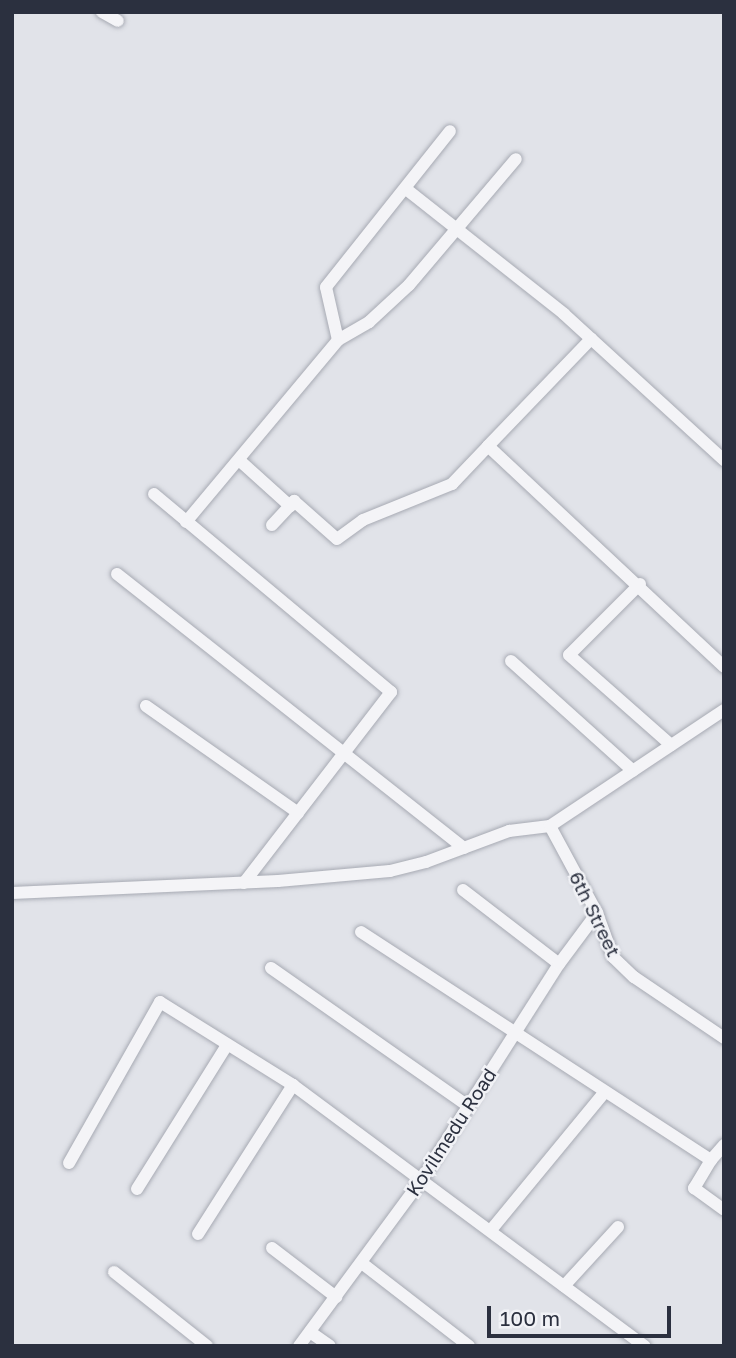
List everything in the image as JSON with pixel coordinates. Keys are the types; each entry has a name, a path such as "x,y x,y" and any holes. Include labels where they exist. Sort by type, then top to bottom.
{"street":[{"path":"102,12 118,21"},
{"path":"338,340 326,287 450,131"},
{"path":"186,522 338,340 379,313 458,230 516,159"},
{"path":"406,189 591,339 724,460"},
{"path":"272,524 294,501 337,539 363,520 452,484 591,339"},
{"path":"488,446 640,584 724,667"},
{"path":"239,460 290,506"},
{"path":"154,494 391,692 244,883"},
{"path":"117,574 464,848"},
{"path":"640,584 569,654 671,745"},
{"path":"511,661 633,771"},
{"path":"146,706 298,813"},
{"path":"12,893 244,883 390,871 509,831 550,826 724,710"},
{"name":"6th Street","path":"550,826 597,913 613,957 634,977 724,1038"},
{"path":"463,890 559,964"},
{"name":"Kovilmedu Road","path":"299,1346 363,1264 422,1179 559,964 597,913"},
{"path":"361,932 516,1032 604,1093 711,1160"},
{"path":"271,968 467,1105"},
{"path":"69,1163 160,1002 293,1085 646,1346"},
{"path":"137,1189 227,1045"},
{"path":"198,1234 293,1085"},
{"path":"491,1230 604,1093"},
{"path":"724,1145 694,1188 724,1210"},
{"path":"564,1286 618,1227"},
{"path":"272,1248 336,1297"},
{"path":"363,1264 468,1346"},
{"path":"114,1272 207,1346"},
{"path":"310,1332 330,1346"}]}
